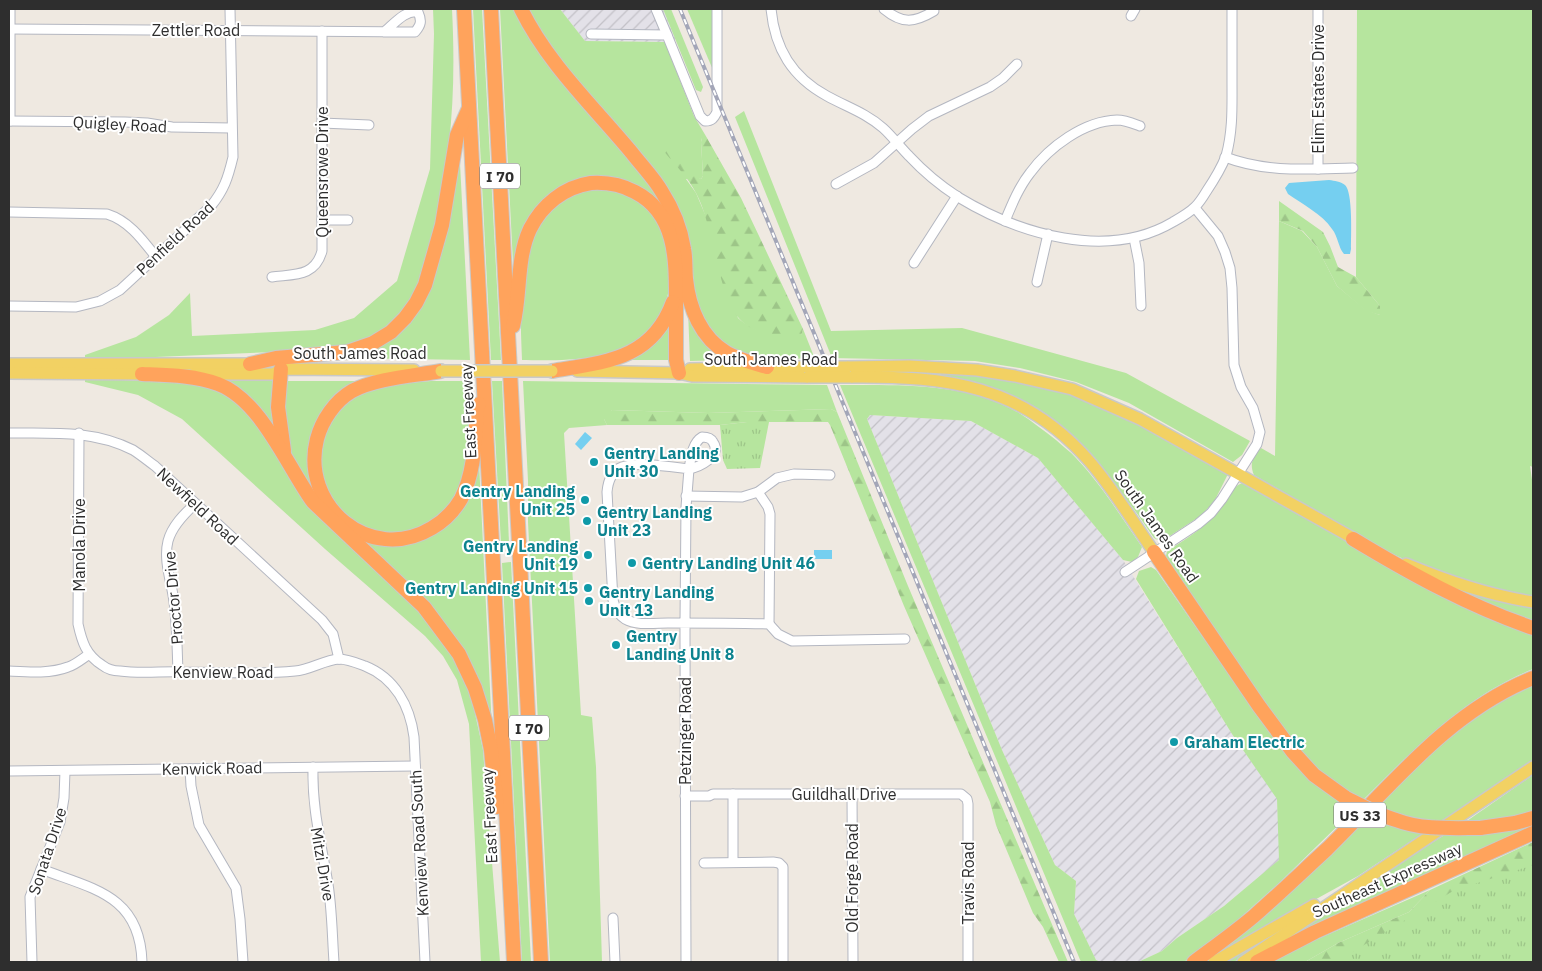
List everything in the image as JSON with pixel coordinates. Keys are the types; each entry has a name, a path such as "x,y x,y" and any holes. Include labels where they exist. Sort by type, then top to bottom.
{"highway":[{"name":"East Freeway","path":"464,9 514,962"},
{"name":"I 70","path":"491,9 540,962"},
{"path":"521,9 535,36 548,55 636,158 663,194 674,216 682,239 686,280 683,360 679,373"},
{"path":"250,364 276,358 347,352 373,343 385,336 405,318 426,285 442,225 457,135 470,105"},
{"path":"508,344 516,315 521,261 530,228 549,203 564,192 581,185 607,183 629,188 650,202 666,224 674,248 676,360 679,373"},
{"path":"686,280 695,316 710,340 727,354 767,367"},
{"path":"552,371 610,360 645,344 661,328 676,295"},
{"path":"281,369 278,396 279,419 286,460"},
{"path":"440,371 371,383 343,398 323,422 316,442 314,456 315,470 320,489 325,501 334,512 344,522 361,533 389,539 414,536 436,525 453,511 461,498 468,480 473,453 477,410 484,389"},
{"path":"142,374 202,379 230,390 253,410 313,502 424,607 459,654 475,688 485,720 491,750 497,810 507,838"},
{"name":"South James Road","path":"1353,539 1442,590 1501,617 1533,628"},
{"name":"South James Road","path":"1154,552 1259,706 1293,752 1314,775 1346,798 1397,821 1449,829 1480,828 1515,823 1533,818"},
{"name":"US 33","path":"1194,962 1254,916 1290,884 1437,739 1484,703 1512,687 1533,678"},
{"name":"Southeast Expressway","path":"1257,962 1315,932 1533,834"}],"main road":[{"name":"South James Road","path":"9,364 274,364 281,369 679,373 692,376 849,372 954,382 1003,398 1036,415 1057,430 1090,462 1154,552"},
{"name":"South James Road","path":"849,372 909,366 977,370 1015,376 1072,390 1140,418 1353,539"},
{"name":"South James Road","path":"679,373 690,369 767,367 806,372"},
{"name":"South James Road","path":"9,374 274,374 281,369"},
{"path":"1353,539 1396,560 1450,582 1508,598 1533,602"},
{"path":"1243,962 1533,767"},
{"path":"1214,962 1332,895 1369,877"}],"street":[{"path":"10,9 10,121"},
{"name":"Penfield Road","path":"9,306 76,307 100,301 120,290 211,206 222,193 233,157 230,9"},
{"path":"656,9 700,116 705,121 714,118 717,112 717,9"},
{"path":"772,9 772,22 780,49 799,76 815,89 867,116 884,129 933,178 957,196 1005,221 1048,234 1098,240 1134,238 1165,227 1195,208 1216,178 1225,158 1231,132 1232,9"},
{"path":"884,9 892,15 906,20 921,19 934,11"},
{"name":"Elim Estates Drive","path":"1318,9 1318,169"},
{"name":"Zettler Road","path":"9,29 384,32"},
{"name":"Queensrowe Drive","path":"272,277 303,272 313,268 319,261 322,251 322,31"},
{"path":"591,34 667,35"},
{"path":"836,184 874,163 929,116 990,87 1004,78 1017,64"},
{"path":"1005,221 1018,190 1030,173 1039,162 1061,143 1092,126 1108,121 1124,120 1140,126"},
{"name":"Quigley Road","path":"10,121 125,122 172,127 231,128"},
{"path":"322,123 368,124"},
{"path":"1225,158 1257,167 1278,170 1353,168"},
{"path":"914,263 957,196"},
{"path":"1125,572 1198,524 1211,513 1222,499 1256,444 1260,432 1253,408 1237,378 1234,365 1230,268 1218,236 1195,208"},
{"path":"9,212 107,214 118,218 131,227 156,257"},
{"path":"322,220 348,220"},
{"path":"1037,282 1048,234"},
{"path":"1134,238 1139,263 1141,306"},
{"name":"Newfield Road","path":"9,433 80,433 117,443 136,452 155,466 322,620 333,634 339,659"},
{"name":"Manola Drive","path":"80,433 78,624 81,640 88,655"},
{"name":"Petzinger Road","path":"685,623 636,623 625,619 616,611 613,600 607,492 608,481 614,472 623,466 689,469 686,496 685,623 686,962"},
{"path":"686,496 742,497 758,492 778,478 794,474 830,475"},
{"path":"758,492 768,507 770,514 769,624 778,634 792,641 905,639"},
{"name":"Proctor Drive","path":"178,672 176,624 167,558 168,541 182,516 195,504"},
{"path":"685,623 769,624"},
{"path":"9,671 37,672 59,670 88,655"},
{"name":"Kenview Road","path":"88,655 103,666 120,672 296,671 339,659 356,662 386,678 404,701 412,724"},
{"name":"Kenview Road South","path":"412,724 425,962"},
{"name":"Kenwick Road","path":"9,771 415,766"},
{"name":"Mitzi Drive","path":"312,767 314,815 329,896 334,962"},
{"path":"190,769 191,786 199,825 236,888 242,962"},
{"name":"Sonata Drive","path":"32,962 30,897 60,822 64,798 65,771"},
{"name":"Guildhall Drive","path":"685,793 709,796 713,794 961,794 967,799 968,804"},
{"path":"733,794 733,862"},
{"name":"Old Forge Road","path":"852,794 853,962"},
{"name":"Travis Road","path":"968,804 968,962"},
{"path":"704,863 779,863 782,868 783,962"},
{"path":"41,869 101,892 115,901 130,916 138,932 142,962"},
{"path":"613,918 615,962"}],"shaded area":[{"path":"560,9 663,9 676,40 665,42 585,41"},
{"path":"870,415 971,421 1038,458 1123,560 1232,734 1277,798 1280,860 1224,906 1177,938 1162,951 1138,962 1101,962 1096,960 1074,914 1076,881 1055,865 1002,750 867,419"}],"green space":[{"path":"433,9 452,9 453,94 451,121 445,176 430,244 419,281 401,314 376,334 349,344 322,350 85,360 85,355 136,337 169,315 190,293 192,336 315,330 354,318 397,281 430,169"},
{"path":"473,9 482,9 501,360 491,360"},
{"path":"500,9 515,9 649,182 667,210 625,183 555,193 517,263 513,263"},
{"path":"527,9 560,9 585,41 665,42 694,116 707,138 702,138 701,142 703,176 701,179 686,179 696,193 707,219 738,318 745,324 760,331 801,335 803,329 815,359 758,357 730,349 710,331 695,298 690,242 541,34"},
{"path":"663,9 671,9 703,87 701,92 696,90"},
{"path":"687,9 713,9 713,70"},
{"path":"1357,9 1533,9 1533,467 1530,466 1533,487 1533,598 1439,574 1397,556 1365,540 1254,475 1253,460 1261,448 1275,456 1279,221 1302,231 1317,247 1337,286 1366,310 1380,315 1380,306 1356,277"},
{"path":"744,111 831,331 962,328 1126,373 1250,441 1242,455 1233,462 1129,403 1076,382 1020,368 975,361 832,358 735,117"},
{"path":"702,138 707,138 741,198 803,329 801,336 797,338 770,334 751,328 736,314 728,299 708,225 696,193 685,176 663,150 662,144 665,143 701,179 703,176"},
{"path":"457,163 460,163 470,360 346,358 414,311"},
{"path":"602,188 622,192 634,198 654,215 663,229 669,253 670,279 666,304 662,315 644,338 617,352 568,360 522,360 522,289 525,265 531,242 541,222 556,205 576,192"},
{"path":"1279,201 1323,232 1338,267 1356,277 1380,306 1380,315 1366,311 1337,286 1317,247 1303,231 1279,221"},
{"path":"688,310 726,360 690,361"},
{"path":"672,322 671,360 623,360"},
{"path":"941,373 986,376 1031,383 1083,399 1132,421 1228,474 1215,500 1202,515 1165,539 1158,540 1154,538 1130,504 1089,453 1058,424 1020,399 980,385 941,376"},
{"path":"85,378 193,384 208,386 229,395 256,422 291,480 314,511 422,615 456,662 472,700 483,750 500,962 481,962 469,724 457,680 443,656 425,636 325,549 182,419 138,395 85,382"},
{"path":"274,380 275,432 224,381"},
{"path":"287,381 362,381 322,414 319,503 288,449 283,385"},
{"path":"431,381 471,381 471,426 468,455 460,488 448,507 430,523 408,532 388,534 363,528 341,512 326,492 319,457 329,420 357,394 395,384"},
{"path":"492,381 502,381 509,543 501,543"},
{"path":"523,381 827,385 837,412 831,409 708,413 612,410 604,419 607,425 569,428 564,433 581,715 592,717 596,767 602,962 550,962 528,522"},
{"path":"840,385 932,387 977,396 999,403 1019,413 1056,440 1076,458 1102,490 1142,547 1138,557 1132,562 1123,560 1038,458 971,421 870,415 867,419 1002,750 1055,865 1076,881 1074,914 1096,960 1101,962 1081,962"},
{"path":"831,409 837,412 908,586 1068,962 1059,962 1043,927 1033,913 996,825 990,802 904,606 828,422 747,422 720,425 607,425 604,419 604,415 612,410 708,413"},
{"path":"769,422 760,468 727,469 723,460 720,425"},
{"path":"479,462 492,730 471,671 350,531 363,537 436,530"},
{"path":"1243,483 1436,592 1533,633 1533,669 1508,680 1485,694 1442,725 1364,799 1334,782 1308,760 1292,743 1167,561 1167,551 1208,521 1220,509 1232,490"},
{"path":"511,562 531,962 522,962 502,563"},
{"path":"1151,567 1156,570 1279,745 1356,808 1279,883 1231,926 1184,962 1138,962 1162,951 1177,938 1224,906 1279,860 1277,799 1232,734 1136,579 1139,571"},
{"path":"1439,581 1533,605 1533,623"},
{"path":"1533,683 1533,761 1358,876 1260,930 1209,962 1204,962 1442,740 1478,712"},
{"path":"1533,775 1533,812 1500,820 1464,823"},
{"path":"1533,823 1533,828 1272,949 1314,918 1446,834"},
{"path":"1533,842 1533,962 1305,962 1338,943 1409,912 1430,890"},
{"path":"1533,865 1533,962 1336,962 1453,891"},
{"path":"1430,890 1409,912 1338,943 1305,962 1273,962 1304,945"},
{"path":"1282,929 1234,962 1221,962"}],"water":[{"path":"1337,181 1348,189 1351,215 1350,254 1344,254 1334,232 1328,224 1288,194 1285,188 1289,183"},
{"path":"585,432 592,438 581,450 575,444"},
{"path":"814,550 832,550 832,559 814,559"}],"railway":[{"path":"680,9 1074,962"}],"place":[{"name":"Gentry Landing Unit 30","path":"594,462"},
{"name":"Gentry Landing Unit 25","path":"585,500"},
{"name":"Gentry Landing Unit 23","path":"587,521"},
{"name":"Gentry Landing Unit 19","path":"588,555"},
{"name":"Gentry Landing Unit 46","path":"632,563"},
{"name":"Gentry Landing Unit 15","path":"588,588"},
{"name":"Gentry Landing Unit 13","path":"589,601"},
{"name":"Gentry Landing Unit 8","path":"616,645"},
{"name":"Graham Electric","path":"1174,742"}]}
